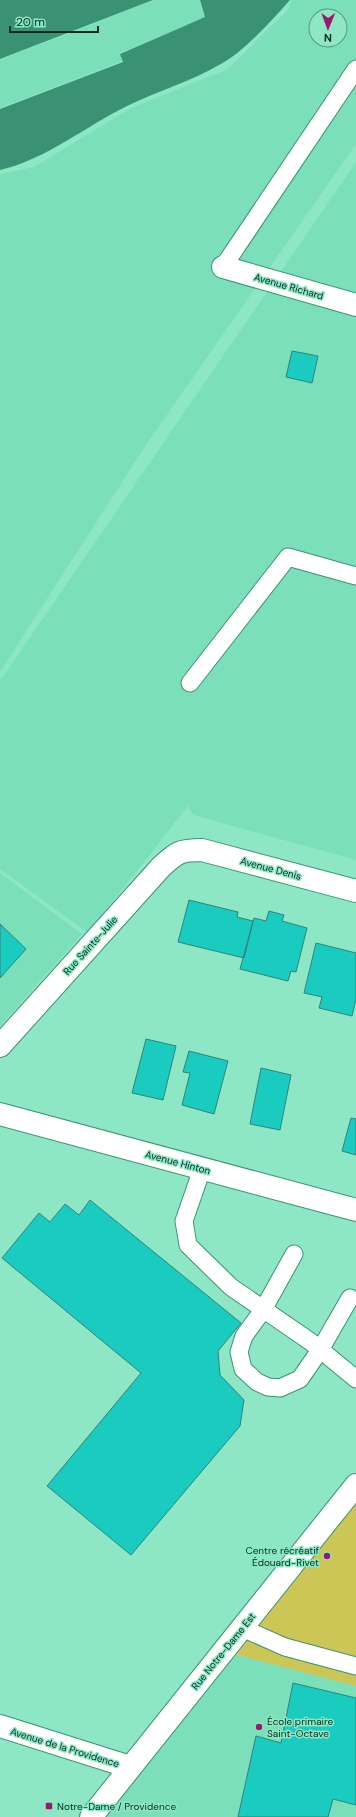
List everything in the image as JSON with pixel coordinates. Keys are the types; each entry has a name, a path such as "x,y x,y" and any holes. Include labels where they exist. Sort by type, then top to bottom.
{"street":[{"name":"Avenue Richard","path":"223,267 356,305"},
{"name":"Avenue Denis","path":"185,850 202,850 356,891"},
{"name":"Rue Sainte-Julie","path":"0,1046 161,867 172,857 185,850"},
{"name":"Avenue Hinton","path":"0,1114 356,1210"},
{"name":"Rue Notre-Dame Est","path":"90,1817 356,1485"},
{"name":"Avenue de la Providence","path":"0,1726 130,1767"}],"lane":[{"path":"223,267 356,69"},
{"path":"190,683 288,557 356,576"},
{"path":"202,1169 184,1221 188,1246 231,1287 320,1350 356,1379"},
{"path":"294,1254 264,1310 244,1336 239,1352 242,1369 257,1382 268,1387 280,1388 300,1379 320,1350 350,1298"},
{"path":"242,1628 285,1647 356,1666"}],"shaded area":[{"path":"0,0 153,0 0,59"},
{"path":"155,0 199,0 205,17 120,53 122,61 0,108 0,60"},
{"path":"200,0 290,0 247,44 219,65 127,106 33,159 0,170 0,109 123,62 120,54 205,17"},
{"path":"292,0 356,0 356,144 148,442 0,672 0,174 34,167 131,108 228,69 288,10"},
{"path":"356,162 356,860 193,815 188,806 88,933 0,869 0,681"},
{"path":"0,873 82,934 0,1026"},
{"name":"Centre récréatif Édouard-Rivet","path":"356,1485 356,1686 223,1651"},
{"name":"École primaire Saint-Octave","path":"223,1651 356,1686 356,1817 91,1817"}],"building":[{"path":"292,351 318,356 312,383 286,377"},
{"path":"189,900 238,912 237,917 253,921 244,958 178,942"},
{"path":"269,911 284,915 282,921 307,928 296,972 291,971 288,981 240,969 254,918 266,921"},
{"path":"0,924 26,949 0,978"},
{"path":"316,943 356,953 356,999 352,1016 319,1008 322,997 304,993"},
{"path":"146,1039 176,1046 163,1100 132,1093"},
{"path":"189,1051 228,1061 214,1114 182,1105 190,1073 183,1072"},
{"path":"261,1068 291,1075 280,1130 250,1124"},
{"path":"351,1118 356,1119 356,1155 342,1151"},
{"path":"90,1200 241,1323 218,1351 220,1375 244,1400 240,1426 131,1555 47,1486 141,1373 2,1258 39,1213 50,1222 65,1204 79,1215"},
{"path":"293,1683 356,1698 356,1805 333,1799 328,1817 238,1817 256,1736 281,1743"}],"place":[{"name":"Centre récréatif Édouard-Rivet","path":"327,1556"},
{"name":"École primaire Saint-Octave","path":"259,1727"},
{"name":"Notre-Dame / Providence","path":"49,1806"}]}
